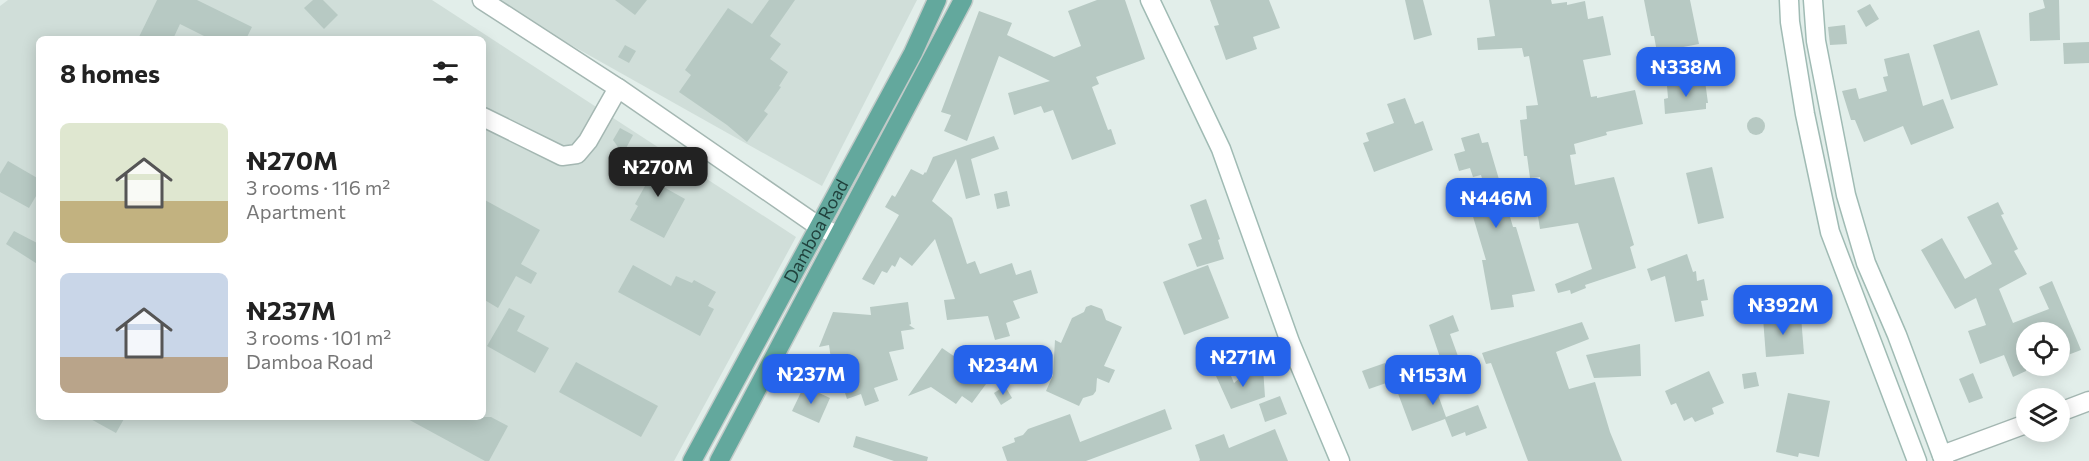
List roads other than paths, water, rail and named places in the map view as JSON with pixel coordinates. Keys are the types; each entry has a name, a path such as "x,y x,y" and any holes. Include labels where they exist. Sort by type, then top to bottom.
{"main road":[{"name":"Damboa Road","path":"692,461 913,53 937,0"},
{"name":"Damboa Road","path":"718,461 963,0"}],"street":[{"path":"482,0 618,88 818,226 837,235"},
{"path":"1150,0 1221,149 1290,342 1340,461"},
{"path":"1789,0 1790,22 1805,114 1830,232 1917,461"},
{"path":"1813,0 1816,40 1846,195 1866,263 1897,335 1943,458 2016,428"},
{"path":"486,118 562,156 577,154 588,141 618,88"},
{"path":"2070,408 2089,401"}]}
